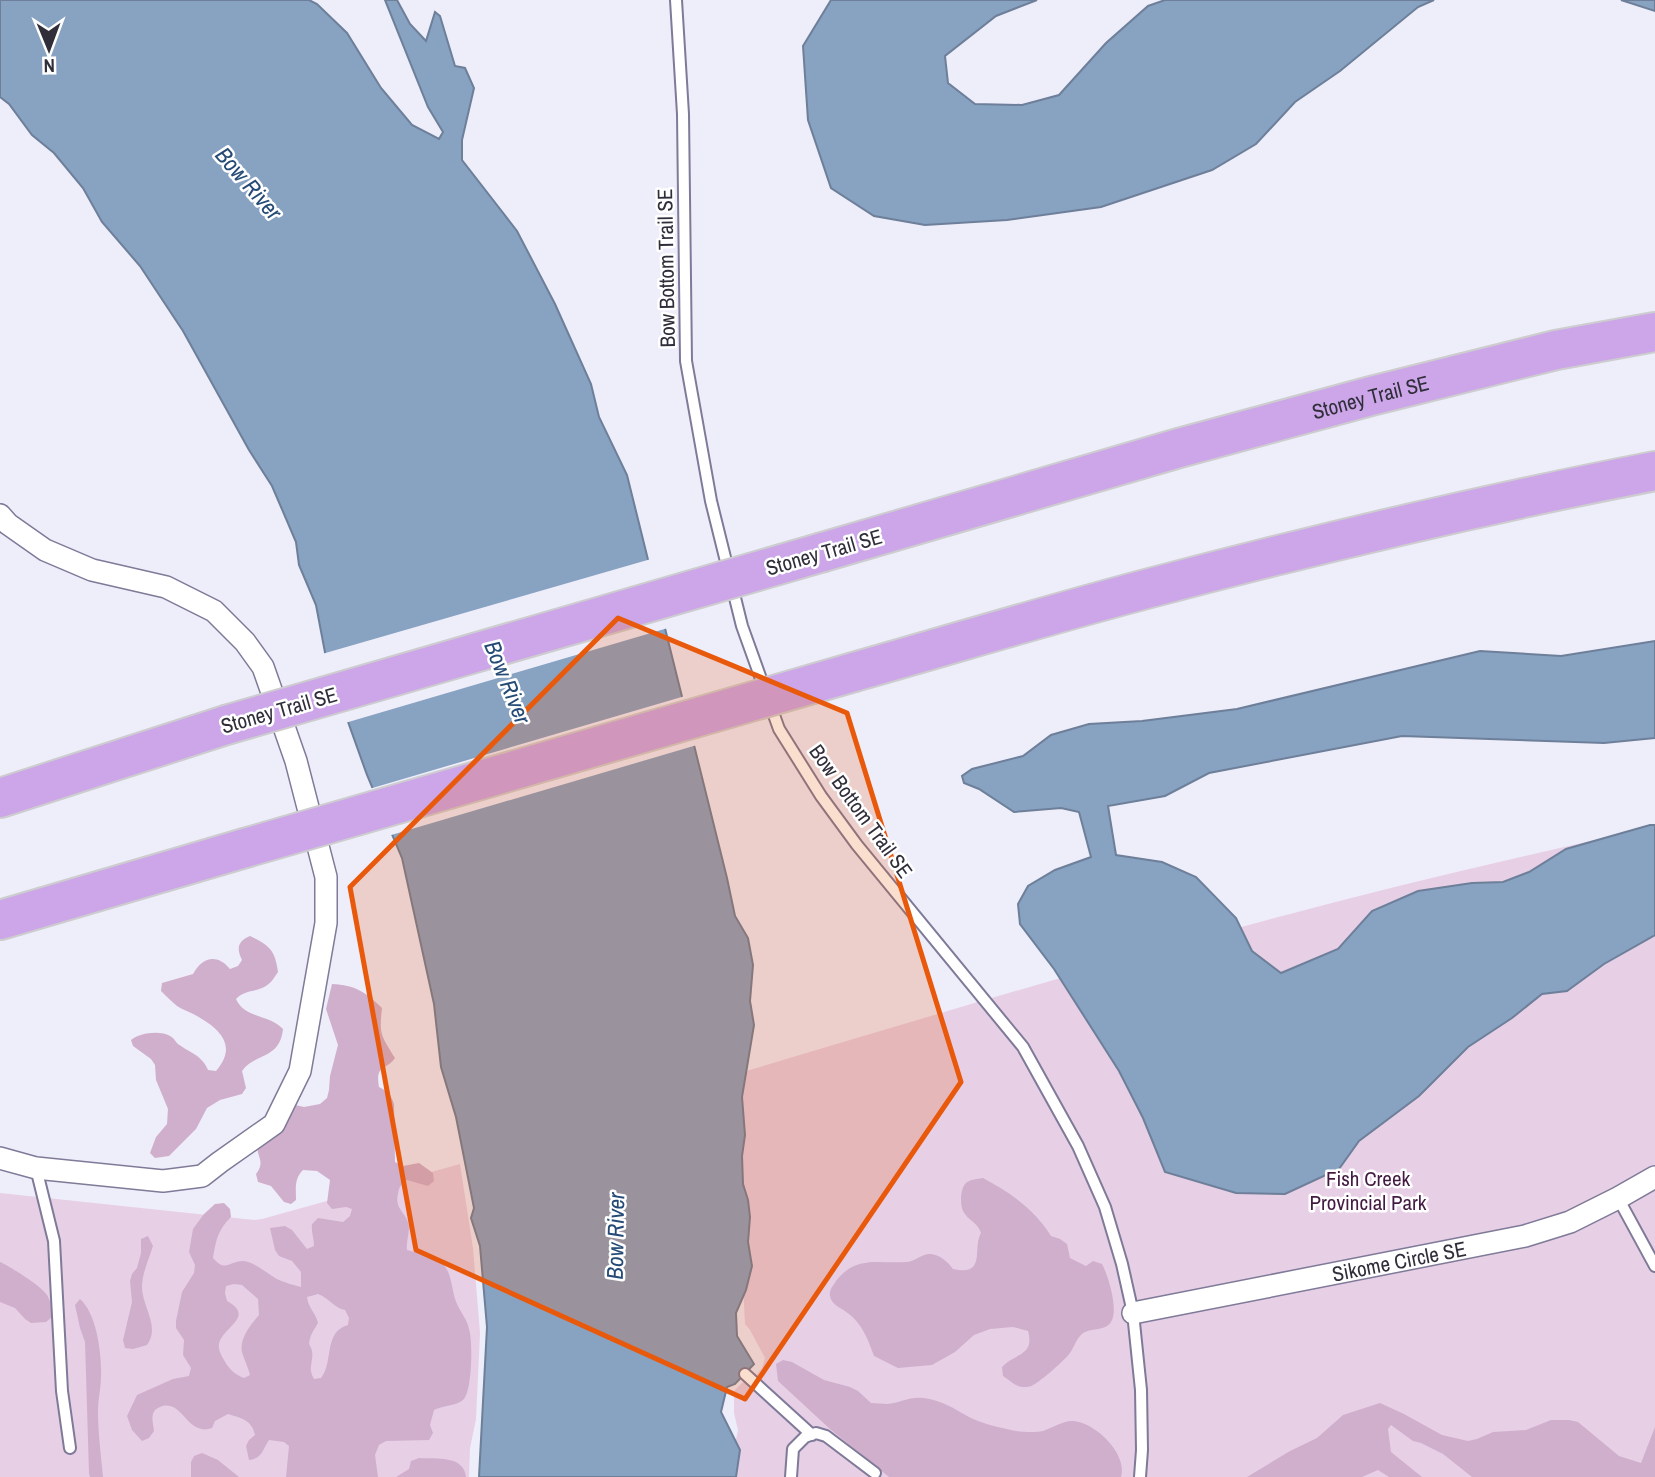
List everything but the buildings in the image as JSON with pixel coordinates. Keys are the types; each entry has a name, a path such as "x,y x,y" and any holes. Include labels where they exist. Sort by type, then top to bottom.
{"highway":[{"path":"1556,350 1655,325"},
{"name":"Stoney Trail SE","path":"0,798 226,725 1179,448 1556,350 1655,332"},
{"path":"0,920 1160,585 1427,519 1592,483 1655,474"}],"street":[{"path":"0,515 8,524 45,550 92,570 166,587 214,611 245,642 263,667 296,761 326,877 326,923 300,1071 274,1124 219,1161 202,1177 163,1181 36,1168 0,1158"},
{"name":"Sikome Circle SE","path":"1133,1313 1525,1236 1570,1222 1655,1177"}],"lane":[{"name":"Bow Bottom Trail SE","path":"676,0 683,114 686,361 711,501 742,626 779,729 821,796 857,845 1023,1047 1078,1146 1105,1207 1133,1313 1141,1390 1140,1477"},
{"path":"36,1168 54,1241 62,1391 70,1448"},
{"path":"1618,1198 1655,1266"},
{"path":"745,1374 812,1435"},
{"path":"791,1477 793,1449 804,1437 816,1433 827,1436 875,1473"}],"highlighted area":[{"path":"618,618 847,713 961,1082 745,1399 416,1250 350,887"}],"green space":[{"name":"Fish Creek Provincial Park","path":"1655,827 1655,1477 730,1477 738,1430 734,1413 734,1391 744,1381 754,1378 762,1368 765,1358 745,1324 736,1152 746,1071 1268,920 1433,878"},
{"path":"460,1164 473,1248 480,1333 476,1419 470,1448 469,1477 0,1477 0,1193 254,1220"}],"shaded area":[{"path":"250,936 270,950 278,972 265,987 245,993 236,999 245,1010 283,1029 281,1039 272,1051 247,1065 242,1071 246,1088 242,1094 220,1100 207,1108 196,1129 169,1156 155,1158 150,1153 156,1137 167,1124 168,1109 156,1080 155,1065 133,1046 131,1040 150,1033 166,1034 199,1058 208,1070 216,1071 226,1054 223,1039 213,1027 179,1007 161,991 162,983 193,974 201,964 210,959 220,961 230,969 238,966 242,960 239,945"},
{"path":"332,984 360,990 382,1008 382,1034 395,1058 380,1071 378,1080 379,1087 392,1098 394,1104 395,1162 403,1166 419,1163 433,1173 434,1181 428,1186 407,1180 400,1188 398,1204 409,1227 407,1250 431,1257 443,1264 449,1273 455,1299 467,1322 470,1335 470,1376 464,1399 434,1410 430,1425 433,1433 429,1440 386,1441 379,1445 375,1455 378,1477 286,1477 289,1446 284,1442 269,1440 260,1455 249,1460 246,1446 255,1435 254,1430 245,1420 228,1414 215,1421 212,1428 204,1429 192,1424 171,1406 160,1407 153,1414 154,1431 149,1438 142,1441 132,1430 127,1416 137,1395 173,1379 189,1376 191,1368 183,1355 184,1340 176,1328 176,1321 182,1292 194,1273 195,1265 189,1252 193,1229 215,1204 224,1203 230,1209 231,1217 220,1231 213,1258 217,1262 225,1266 238,1261 248,1262 279,1280 301,1287 301,1272 292,1261 279,1256 270,1228 285,1226 292,1230 307,1249 314,1246 312,1224 318,1218 343,1222 350,1216 352,1209 332,1209 327,1203 330,1180 317,1171 303,1170 300,1173 296,1184 296,1200 291,1204 284,1202 271,1186 258,1182 256,1174 261,1163 257,1146 295,1105 304,1107 320,1104 327,1098 338,1045 326,1009","holes":["242,1285 258,1299 259,1315 242,1342 242,1352 250,1375 244,1378 230,1369 219,1348 221,1338 238,1317 238,1312 227,1301 225,1293 226,1286","318,1294 345,1310 349,1318 348,1325 335,1334 321,1378 314,1379 309,1343 318,1323 307,1297"]},
{"path":"983,1178 1021,1202 1051,1236 1067,1244 1070,1258 1086,1266 1093,1261 1102,1264 1112,1293 1114,1309 1111,1322 1082,1334 1064,1360 1029,1387 1019,1386 1003,1376 1002,1367 1026,1350 1029,1345 1028,1331 1013,1327 990,1329 974,1335 955,1352 932,1365 898,1368 874,1356 858,1323 835,1305 830,1296 836,1281 844,1273 851,1267 868,1262 909,1262 931,1254 944,1259 953,1269 970,1269 976,1260 981,1233 963,1211 962,1192 968,1182"},
{"path":"148,1236 153,1246 142,1285 151,1323 151,1338 147,1345 125,1348 123,1340 132,1302 130,1281 141,1253 141,1239"},
{"path":"0,1262 47,1295 52,1317 46,1322 31,1323 15,1308 0,1302"},
{"path":"80,1299 91,1314 101,1358 98,1419 103,1477 90,1477 89,1473 85,1342 75,1305"},
{"path":"783,1360 792,1362 824,1380 850,1387 871,1403 887,1404 924,1398 942,1403 984,1423 1023,1432 1043,1431 1069,1421 1082,1423 1100,1433 1115,1449 1122,1468 1121,1477 889,1477 830,1429 778,1381 776,1364"},
{"path":"1380,1403 1442,1435 1468,1441 1493,1432 1526,1430 1551,1420 1578,1422 1619,1456 1641,1463 1655,1427 1655,1477 1472,1477 1443,1454 1413,1441 1391,1425 1388,1429 1391,1452 1422,1477 1389,1477 1378,1470 1362,1477 1247,1477 1317,1438 1343,1415"},
{"path":"202,1453 218,1460 239,1477 191,1477 191,1462 194,1456"},
{"path":"419,1458 455,1462 464,1470 466,1477 396,1477 409,1469 411,1461"}],"water":[{"name":"Bow River","path":"0,0 309,0 317,4 347,33 381,88 412,125 439,139 443,132 428,107 385,0 397,0 410,24 426,41 435,12 440,16 455,66 465,68 474,88 462,140 462,160 517,231 555,304 591,384 599,417 627,475 735,916 748,938 753,965 750,1001 754,1025 742,1097 745,1135 742,1156 743,1184 750,1217 748,1242 752,1266 736,1313 737,1336 754,1364 735,1384 727,1387 721,1412 740,1450 736,1477 479,1477 487,1327 480,1246 471,1218 474,1208 456,1117 441,1067 434,1004 402,858 367,775 327,663 316,605 299,565 296,542 272,486 183,331 140,266 102,222 83,188 54,153 32,135 9,104 0,97"},
{"path":"831,0 1037,0 996,16 945,56 948,83 975,104 1022,105 1059,95 1106,43 1148,6 1165,0 1434,0 1418,7 1340,71 1295,102 1256,144 1212,170 1101,207 1007,220 925,225 874,216 831,188 808,120 803,46"},
{"path":"1621,0 1655,0 1655,11"},
{"path":"1655,641 1655,738 1604,743 1402,736 1209,773 1165,796 1108,806 1116,855 1162,862 1196,877 1236,918 1252,951 1281,973 1338,949 1372,911 1418,891 1472,883 1503,882 1529,872 1566,849 1655,825 1655,935 1604,964 1567,991 1542,994 1468,1047 1419,1096 1359,1141 1339,1169 1285,1194 1236,1193 1165,1172 1143,1118 1119,1071 1054,969 1020,924 1018,904 1028,886 1055,870 1091,857 1079,812 1061,808 1014,812 979,789 964,783 962,776 972,769 1023,756 1051,735 1089,724 1142,721 1237,709 1480,651 1561,656"}],"pier":[{"path":"651,559 668,628 345,723 323,664 322,654"},
{"path":"685,696 697,745 388,836 369,789"}]}
